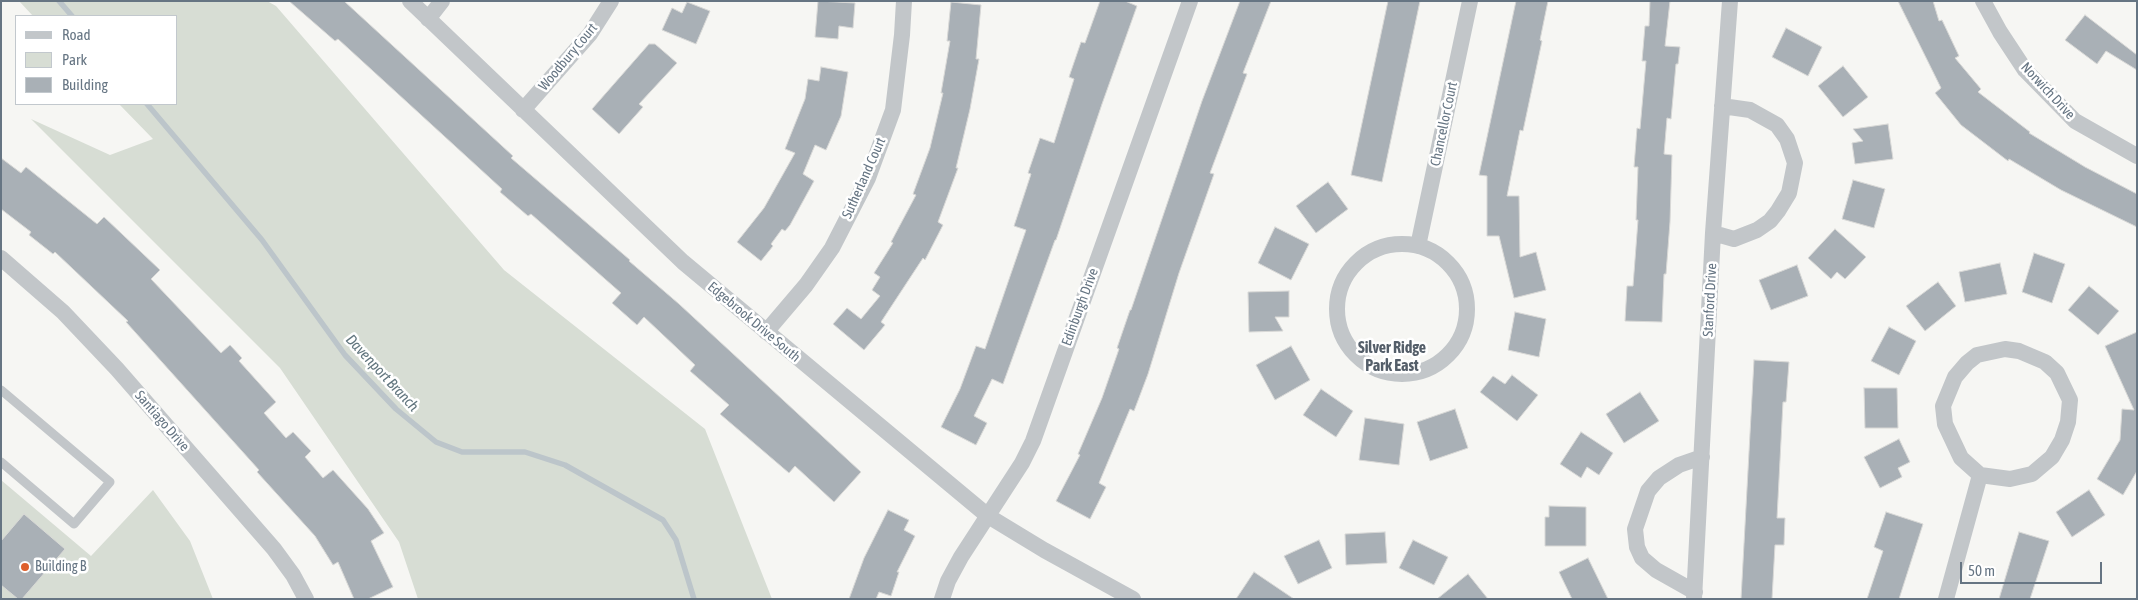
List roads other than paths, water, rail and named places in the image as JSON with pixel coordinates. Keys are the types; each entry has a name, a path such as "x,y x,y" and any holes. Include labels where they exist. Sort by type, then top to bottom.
{"street":[{"name":"Edgebrook Drive South","path":"410,1 683,262 988,516 1044,550 1133,599"},
{"path":"428,19 442,1"},
{"name":"Woodbury Court","path":"523,110 590,34 610,1"},
{"name":"Sutherland Court","path":"766,332 806,285 832,248 868,178 892,110 902,36 904,1"},
{"name":"Edinburgh Drive","path":"942,599 948,580 961,557 1022,463 1033,441 1190,1"},
{"name":"Chancellor Court","path":"1418,246 1470,1"},
{"name":"Stanford Drive","path":"1694,596 1713,233 1730,1"},
{"name":"Norwich Drive","path":"1983,1 2000,32 2025,70 2075,121 2137,156"},
{"path":"1713,233 1734,239 1757,230 1770,221 1789,193 1795,163 1788,139 1777,125 1750,110 1722,106"},
{"path":"1398,244 1418,246 1439,256 1455,272 1464,292 1467,315 1461,337 1448,355 1430,368 1408,374 1385,372 1365,363 1350,349 1340,331 1336,312 1339,292 1347,273 1361,258 1378,248 1398,244"},
{"name":"Santiago Drive","path":"1,258 62,312 123,376 274,549 293,575 306,599"},
{"path":"2004,349 2019,351 2045,362 2057,373 2070,400 2068,422 2062,440 2052,457 2032,474 2010,479 1980,475 1961,458 1945,424 1943,406 1955,377 1977,355 2004,349"},
{"path":"1694,596 1642,558 1637,546 1635,529 1648,491 1659,478 1679,465 1702,457"},
{"path":"1946,599 1980,475"}],"lane":[{"path":"1,390 110,482 74,524 1,462"}],"waterway":[{"name":"Davenport Branch","path":"59,1 71,15"},
{"name":"Davenport Branch","path":"148,105 262,240 345,355 396,409 436,442 462,452 525,452 565,465 663,520 676,540 694,599"}],"place":[{"name":"Building B","path":"25,567"}],"district":[{"name":"Silver Ridge Park East","path":"1392,357"}]}
